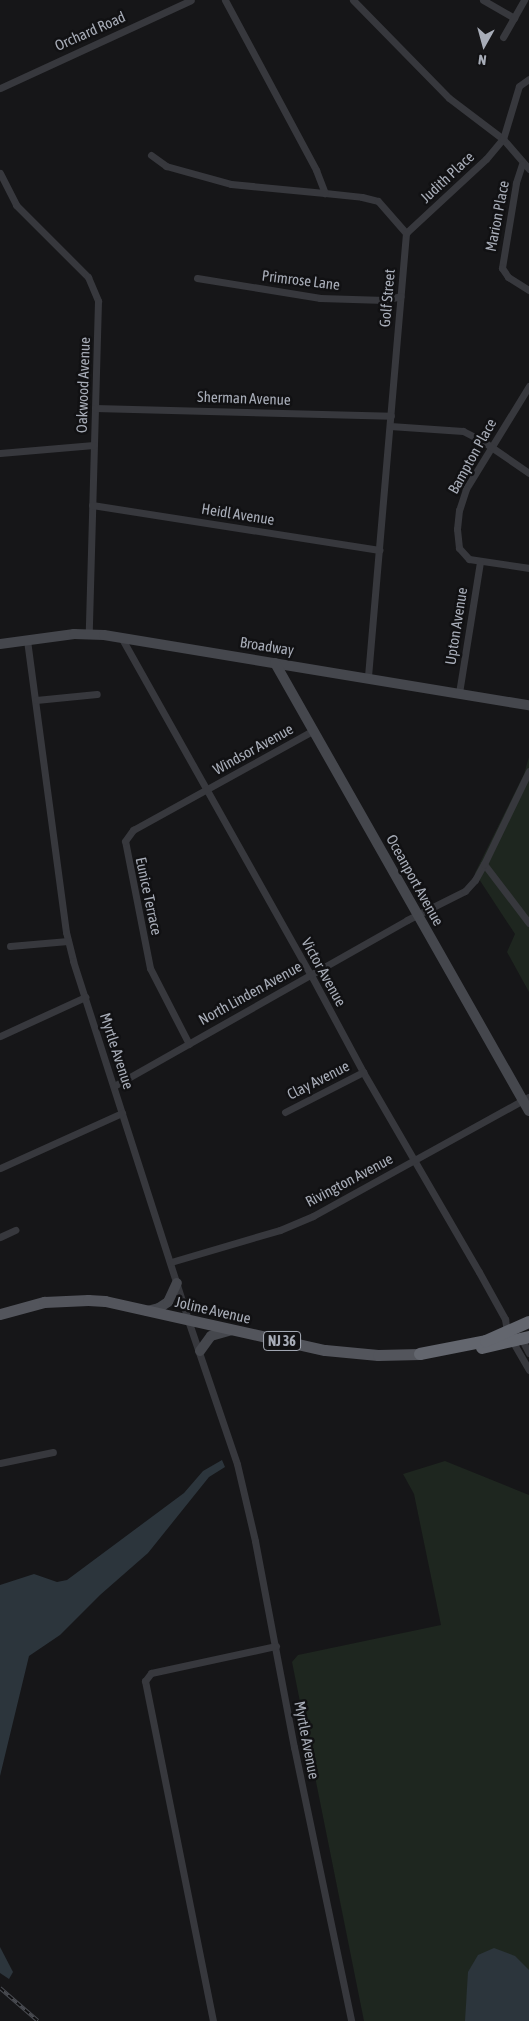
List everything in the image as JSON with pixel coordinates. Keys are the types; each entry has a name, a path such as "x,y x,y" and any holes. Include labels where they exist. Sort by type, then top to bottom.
{"highway":[{"name":"NJ 36","path":"420,1354 463,1347 515,1333 529,1322"}],"main road":[{"name":"Joline Avenue","path":"0,1314 44,1302 64,1300 105,1301 232,1330 350,1353 420,1354"}],"street":[{"name":"Orchard Road","path":"0,88 191,0"},
{"path":"224,0 316,170 325,193"},
{"path":"353,0 449,98 503,139 522,164 529,169"},
{"path":"483,0 514,18"},
{"path":"503,37 524,0"},
{"path":"503,139 519,86 529,78"},
{"name":"Judith Place","path":"406,233 486,159 503,139"},
{"path":"151,155 166,166 231,184 362,197 378,201 406,233"},
{"name":"Marion Place","path":"522,164 516,183 502,268 508,277 529,290"},
{"name":"Oakwood Avenue","path":"0,174 16,205 84,272 95,289 99,305 89,633"},
{"name":"Golf Street","path":"368,678 406,233"},
{"name":"Primrose Lane","path":"197,278 320,298 384,300 401,296"},
{"name":"Bampton Place","path":"480,562 468,560 461,553 458,544 458,519 466,488 529,386"},
{"name":"Sherman Avenue","path":"95,408 391,416"},
{"path":"390,426 463,431 529,473"},
{"path":"0,452 94,446"},
{"name":"Heidl Avenue","path":"92,505 380,550"},
{"path":"480,562 529,568"},
{"name":"Upton Avenue","path":"459,693 480,562"},
{"name":"Broadway","path":"0,644 89,633 529,705"},
{"name":"Victor Avenue","path":"121,637 311,975 363,1072 416,1160 515,1333 529,1352"},
{"name":"Myrtle Avenue","path":"27,640 68,941 188,1320 235,1458 256,1541 294,1747 351,2021"},
{"name":"Oceanport Avenue","path":"275,662 312,731 526,1098 529,1111"},
{"path":"36,700 96,694"},
{"name":"Windsor Avenue","path":"206,791 312,731"},
{"name":"North Linden Avenue","path":"114,1086 418,915 465,891 475,880 484,864 529,771"},
{"name":"Eunice Terrace","path":"189,1044 150,968 125,847 127,836 133,830 206,791"},
{"path":"484,864 529,924"},
{"path":"10,946 68,941"},
{"path":"0,1036 85,998"},
{"name":"Clay Avenue","path":"286,1112 363,1072"},
{"name":"Rivington Avenue","path":"171,1262 302,1221 346,1200 526,1098"},
{"path":"0,1168 122,1113"},
{"path":"0,1237 15,1230"},
{"path":"147,1311 164,1304 171,1298 177,1283"},
{"path":"200,1351 211,1336 232,1330"},
{"name":"Victor Avenue","path":"515,1333 529,1370"},
{"path":"0,1463 53,1452"},
{"path":"213,2021 145,1681 151,1673 276,1646"}],"shaded area":[{"path":"529,757 529,992 507,952 515,934 475,873 524,774"},
{"path":"222,1460 225,1467 209,1477 148,1553 100,1595 60,1635 29,1656 0,1776 0,1585 34,1574 57,1582 67,1580 184,1493 203,1471"},
{"path":"445,1461 529,1495 529,2021 364,2021 292,1662 298,1655 441,1625 414,1494 403,1474"},
{"path":"0,1947 13,1972 9,1979 0,1973"},
{"path":"494,1948 515,1956 529,1970 529,2021 465,2021 468,1972 478,1955"}],"railway":[{"path":"0,1988 38,2021"}]}
